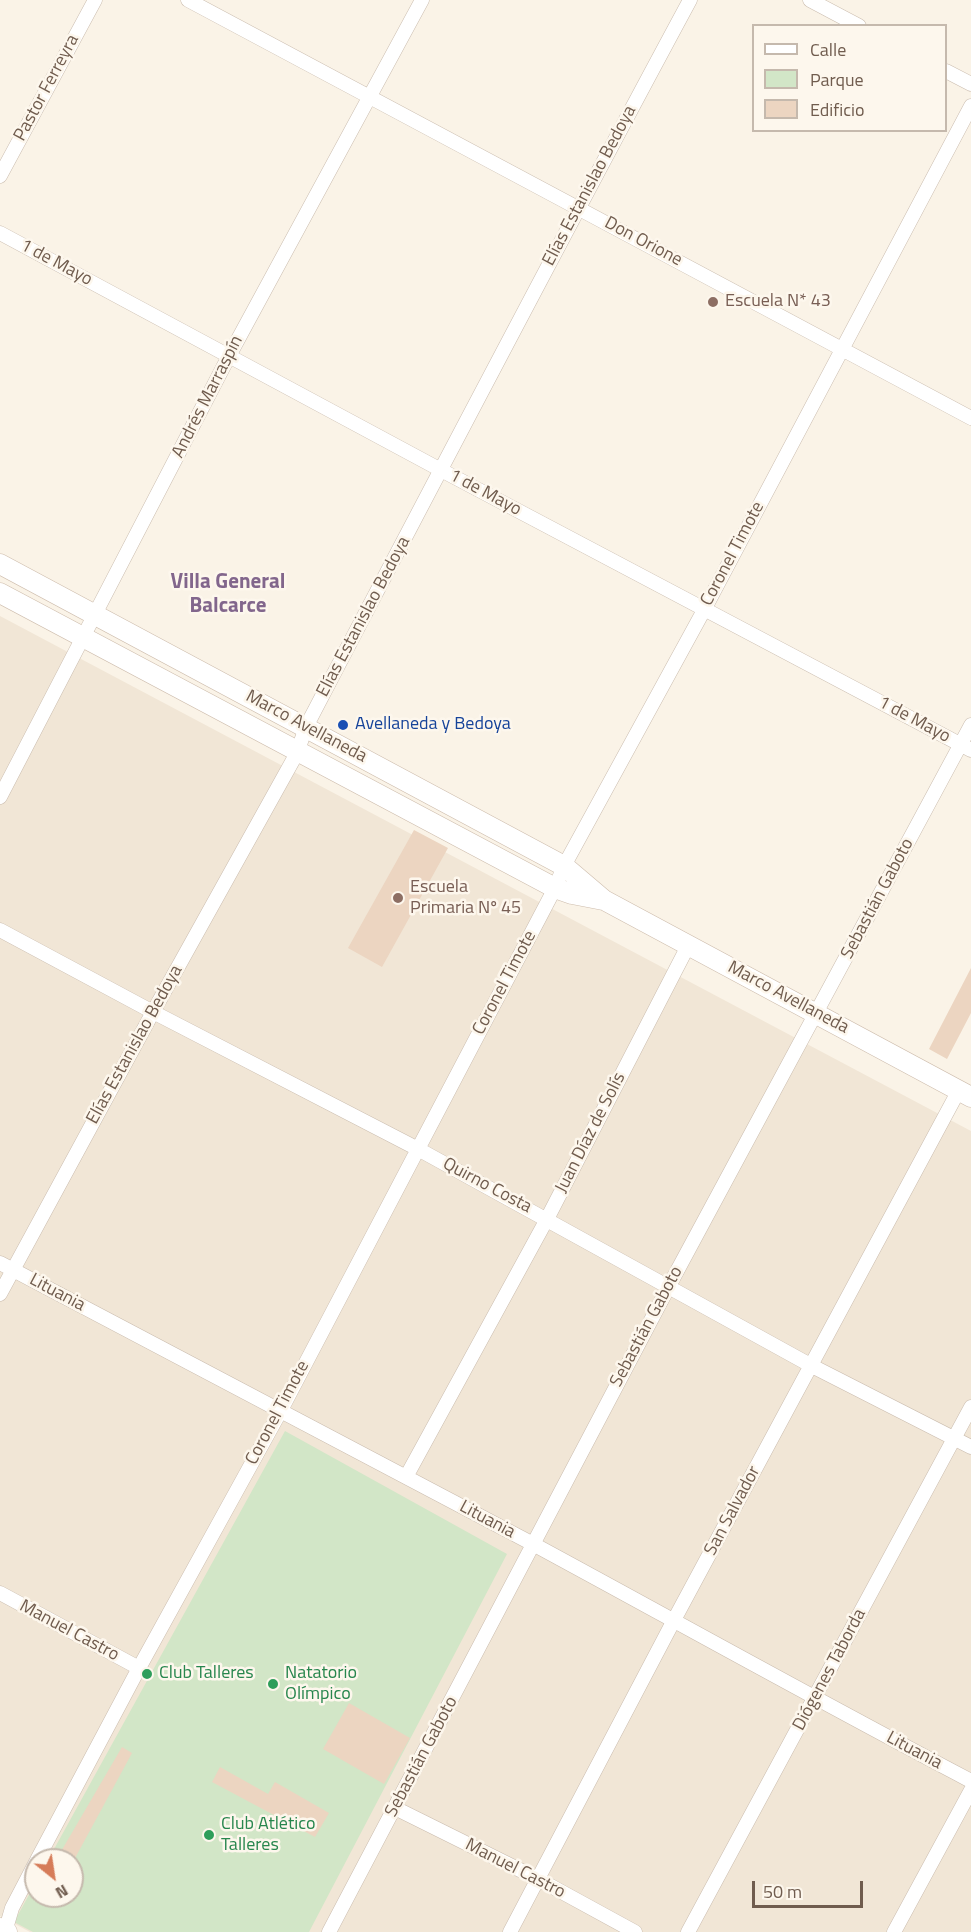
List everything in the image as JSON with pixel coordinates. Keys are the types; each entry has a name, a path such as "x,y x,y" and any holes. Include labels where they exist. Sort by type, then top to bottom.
{"street":[{"name":"Pastor Ferreyra","path":"0,176 94,0"},
{"name":"Don Orione","path":"188,0 971,418"},
{"name":"Andrés Marraspín","path":"0,797 229,356 422,0"},
{"name":"Elías Estanislao Bedoya","path":"0,1294 297,753 306,727 578,207 690,0"},
{"path":"810,0 855,24"},
{"path":"947,71 971,84"},
{"name":"Coronel Timote","path":"44,1848 139,1668 280,1412 555,888 564,866 704,609 971,106"},
{"name":"1 de Mayo","path":"0,233 441,470 966,747"},
{"name":"Marco Avellaneda","path":"0,564 564,866 604,900 965,1093"},
{"name":"Marco Avellaneda","path":"0,593 297,753 555,888 604,900"},
{"name":"Sebastián Gaboto","path":"329,1932 669,1286 816,1013 966,747 971,725"},
{"name":"Quirno Costa","path":"0,930 418,1149 812,1366 971,1448"},
{"name":"Juan Díaz de Solís","path":"406,1477 547,1219 688,946"},
{"name":"San Salvador","path":"510,1932 674,1620 812,1366 965,1093"},
{"name":"Lituania","path":"0,1263 534,1545 815,1699 971,1781"},
{"name":"Diógenes Taborda","path":"688,1932 971,1407"},
{"name":"Manuel Castro","path":"0,1593 139,1668"},
{"path":"894,1932 971,1790"},
{"name":"Manuel Castro","path":"395,1808 635,1932"},
{"name":"Coronel Timote","path":"4,1931 12,1908 24,1885"}],"shaded area":[{"path":"0,616 971,1131 971,1932 30,1932 0,1916"}],"green space":[{"name":"Club Atlético Talleres","path":"285,1431 507,1554 309,1932 33,1932 14,1922 24,1904 24,1908 84,1908 84,1848 55,1848"}],"building":[{"name":"Escuela Primaria Nº 45","path":"414,830 448,848 382,967 348,948"},
{"path":"971,968 971,1013 947,1059 929,1049"},
{"path":"349,1703 410,1738 384,1784 323,1749"},
{"path":"122,1747 132,1753 81,1848 63,1848"},
{"path":"220,1767 268,1794 275,1782 329,1813 315,1837 212,1782"}],"place":[{"name":"Escuela N* 43","path":"713,302"},
{"name":"Avellaneda y Bedoya","path":"343,725"},
{"name":"Escuela Primaria Nº 45","path":"398,898"},
{"name":"Club Talleres","path":"147,1674"},
{"name":"Natatorio Olímpico","path":"273,1684"},
{"name":"Club Atlético Talleres","path":"209,1835"}],"district":[{"name":"Villa General Balcarce","path":"228,595"}]}
